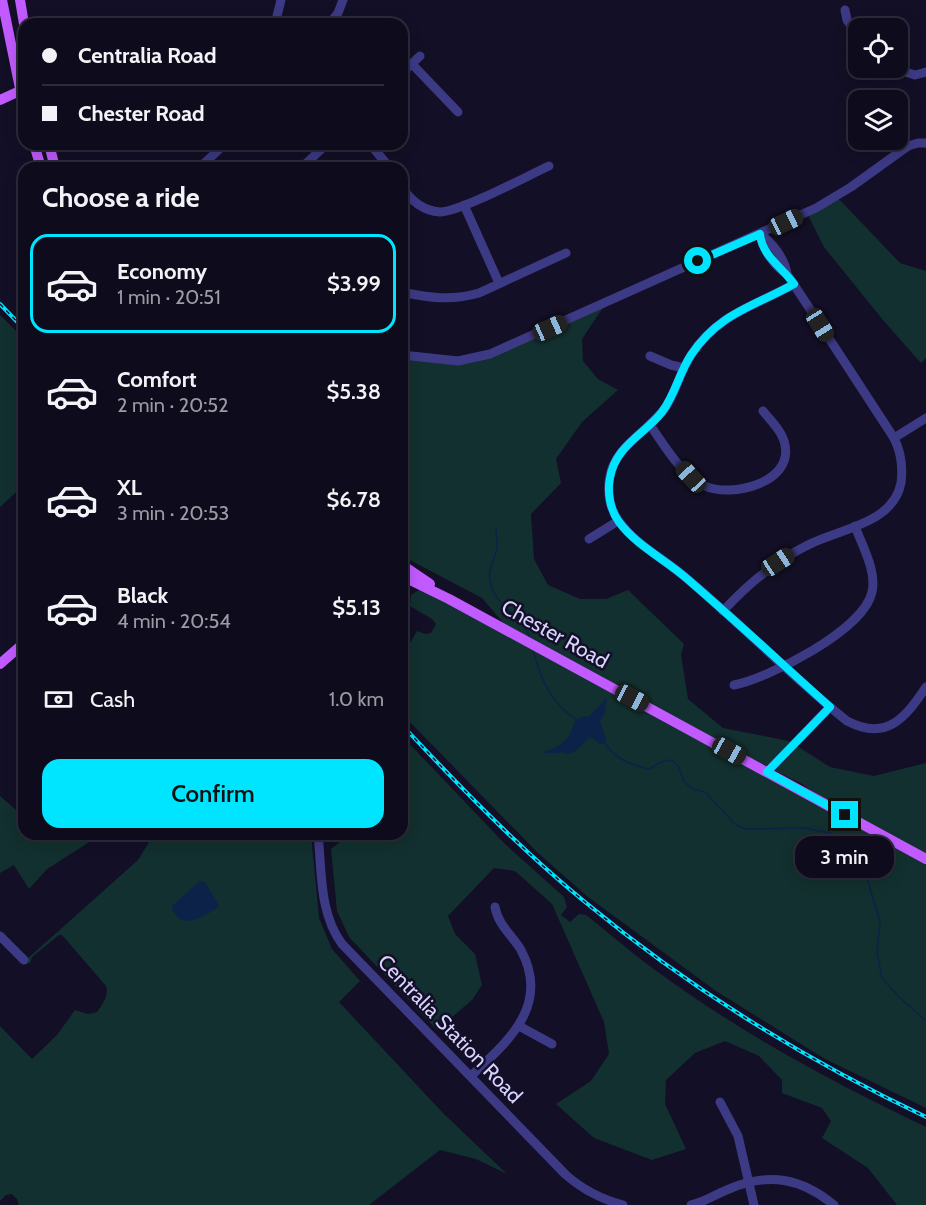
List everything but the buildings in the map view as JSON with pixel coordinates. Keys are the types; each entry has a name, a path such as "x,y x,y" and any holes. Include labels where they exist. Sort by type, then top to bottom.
{"main road":[{"path":"2,0 18,72"},
{"path":"20,0 23,18"},
{"path":"0,100 18,92"},
{"name":"Chester Road","path":"408,569 449,599"},
{"name":"Chester Road","path":"408,579 449,599 926,859"},
{"path":"0,664 18,648"}],"street":[{"path":"276,18 281,0"},
{"path":"334,18 343,0"},
{"path":"845,10 848,21"},
{"path":"408,68 420,56"},
{"path":"412,64 458,112"},
{"path":"908,73 915,75 926,72"},
{"path":"408,356 458,361 481,357 760,234 837,197 908,146 918,143 926,144"},
{"path":"206,162 218,150"},
{"path":"308,162 321,150"},
{"path":"375,150 385,162"},
{"path":"408,194 419,206 430,211 446,212 464,206 549,166"},
{"path":"464,206 499,283"},
{"path":"723,611 778,562 806,545 869,520 885,510 898,492 902,467 894,438 787,274 786,267 768,239 760,234"},
{"path":"408,293 427,298 453,299 479,293 566,253"},
{"path":"794,284 740,309 719,324 699,345 684,368 669,402 650,425 624,447 611,471 610,500 618,520 643,546 685,577 830,707 855,725 871,729 887,727 905,716 926,687"},
{"path":"650,356 684,368"},
{"path":"650,425 681,466 698,482 722,491 743,490 768,479 782,464 785,457 783,440 763,411"},
{"path":"894,438 926,418"},
{"path":"588,539 618,520"},
{"path":"734,685 751,681 784,665 840,633 866,608 873,592 873,576 855,526"},
{"path":"767,772 830,707"},
{"name":"Centralia Station Road","path":"319,840 326,912 335,934 349,951 576,1183 599,1197 623,1205"},
{"path":"471,1076 510,1039 519,1026 529,1001 529,976 520,949 496,916 495,907"},
{"path":"0,936 24,960"},
{"path":"519,1026 552,1044"},
{"path":"720,1102 738,1136 754,1205"},
{"path":"691,1205 748,1182 773,1178 801,1183 834,1205"}],"green space":[{"path":"837,197 900,263 926,271 926,358 921,363 824,247 807,213"},
{"path":"604,306 582,339 583,361 598,379 618,390 582,422 556,459 561,483 531,514 534,559 548,585 580,599 606,599 628,590 684,644 681,655 688,699 723,728 789,741 830,767 874,776 926,763 926,855 823,799 802,784 505,625 482,598 408,559 408,359 451,364 482,360"},
{"path":"0,315 18,333 18,490 0,507"},
{"path":"423,590 926,862 926,1108 825,1059 716,991 588,897 538,853 408,720 408,642 410,643 417,631 425,634 431,633 436,624 432,619 410,606 411,595"},
{"path":"408,742 505,844 564,897 567,907 561,915 570,922 579,914 586,915 658,972 762,1041 826,1077 926,1127 926,1205 897,1205 868,1168 822,1138 831,1121 822,1108 782,1093 782,1080 759,1056 725,1041 695,1053 666,1080 665,1104 686,1149 652,1160 594,1138 556,1104 591,1081 609,1054 604,1022 552,904 515,871 494,868 448,916 455,934 475,954 482,985 472,1000 437,1030 349,937 337,911 331,849 342,840 408,840"},
{"path":"0,796 18,812 18,840 52,840 54,842 93,840 47,869 29,889 14,865 0,873"},
{"path":"150,840 312,840 319,918 332,949 360,981 339,1002 443,1113 507,1174 476,1159 440,1150 369,1205 19,1205 12,1194 6,1195 0,1201 0,1026 32,1059 57,1035 75,1010 88,1014 97,1012 107,993 106,986 62,935 32,957 30,964 26,960 138,860"}],"water":[{"path":"607,698 605,713 600,721 606,739 605,743 600,744 592,738 576,751 567,754 543,752 563,743 571,732 574,722 579,718 589,716"},
{"path":"200,881 205,882 219,907 200,918 182,920 172,909 173,905"}],"waterway":[{"path":"496,528 497,547 490,571 492,588 495,595 527,630 529,636"},
{"path":"533,651 548,690 560,706 576,719"},
{"path":"605,743 619,757 649,769 661,762 671,760 678,765 684,782 693,789 705,792 735,824 745,829 805,828 830,833 847,843 864,868 880,922 877,952 882,978 926,1021"}],"railway":[{"path":"0,304 18,323"},
{"path":"408,731 513,839 585,902 665,964 706,993 792,1046 926,1117"}],"route":[{"path":"698,261 760,234 761,243 780,270 787,274 794,284 729,316 699,345 690,357 672,396 658,417 624,447 614,464 609,481 612,509 618,520 643,546 685,577 830,707 767,772 845,815"}]}
